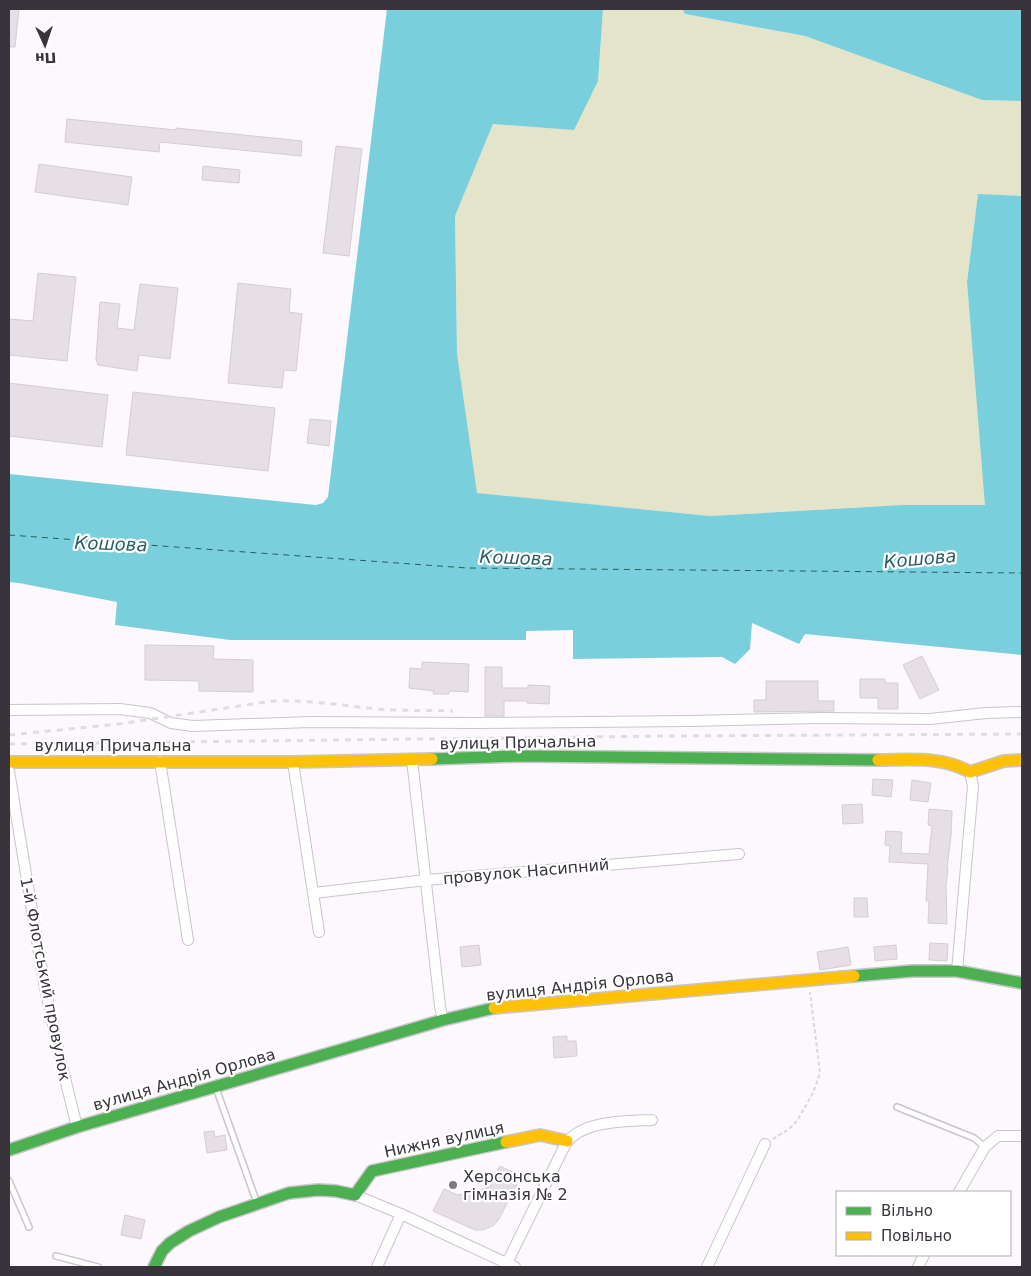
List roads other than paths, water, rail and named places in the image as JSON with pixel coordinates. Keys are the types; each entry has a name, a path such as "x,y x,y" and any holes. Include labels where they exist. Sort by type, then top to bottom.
{"street":[{"path":"9,710 120,709 150,714 171,723 194,726 310,722 474,723 822,718 930,719 986,713 1022,712"},
{"name":"вулиця Причальна","path":"9,762 293,762 521,756 906,760 944,762 962,767 970,772"},
{"path":"412,760 443,1020"},
{"path":"957,970 973,786 970,772 1004,761 1022,760"},
{"path":"160,761 188,940"},
{"path":"293,762 319,932"},
{"name":"1-й Флотський провулок","path":"9,771 44,983 77,1127"},
{"name":"провулок Насипний","path":"314,892 426,880 739,854"},
{"name":"вулиця Андрія Орлова","path":"9,1150 77,1127 490,1008 912,971 957,970 1022,982"},
{"path":"154,1267 162,1251 180,1236 219,1217 289,1193 318,1190 356,1195 401,1214 509,1266 567,1141 580,1132 600,1125 614,1122 652,1120"},
{"name":"Нижня вулиця","path":"356,1195 372,1171 540,1135 567,1141"},
{"path":"960,1191 985,1147 998,1136 1022,1136"},
{"path":"707,1267 765,1144"},
{"path":"377,1267 401,1214"}],"lane":[{"path":"216,1087 257,1203"},
{"path":"897,1107 974,1138 985,1147"},
{"path":"9,1181 29,1227"},
{"path":"56,1256 98,1267"}],"water":[{"name":"Кошова","path":"387,9 603,9 598,81 574,130 493,124 455,216 457,353 477,493 710,516 902,505 985,505 967,282 978,194 1022,196 1022,655 805,634 799,644 752,623 750,649 735,664 722,657 573,659 573,630 526,631 526,640 230,640 115,625 117,602 9,582 9,474 316,505 323,503 328,497"},
{"path":"682,9 1022,9 1022,101 982,100 805,36 685,14"}],"railway":[{"path":"9,735 119,724 273,701 312,702 385,710 453,711"},
{"path":"9,744 667,736 1022,734"}],"place":[{"name":"Херсонська гімназія № 2","path":"453,1185"}]}
